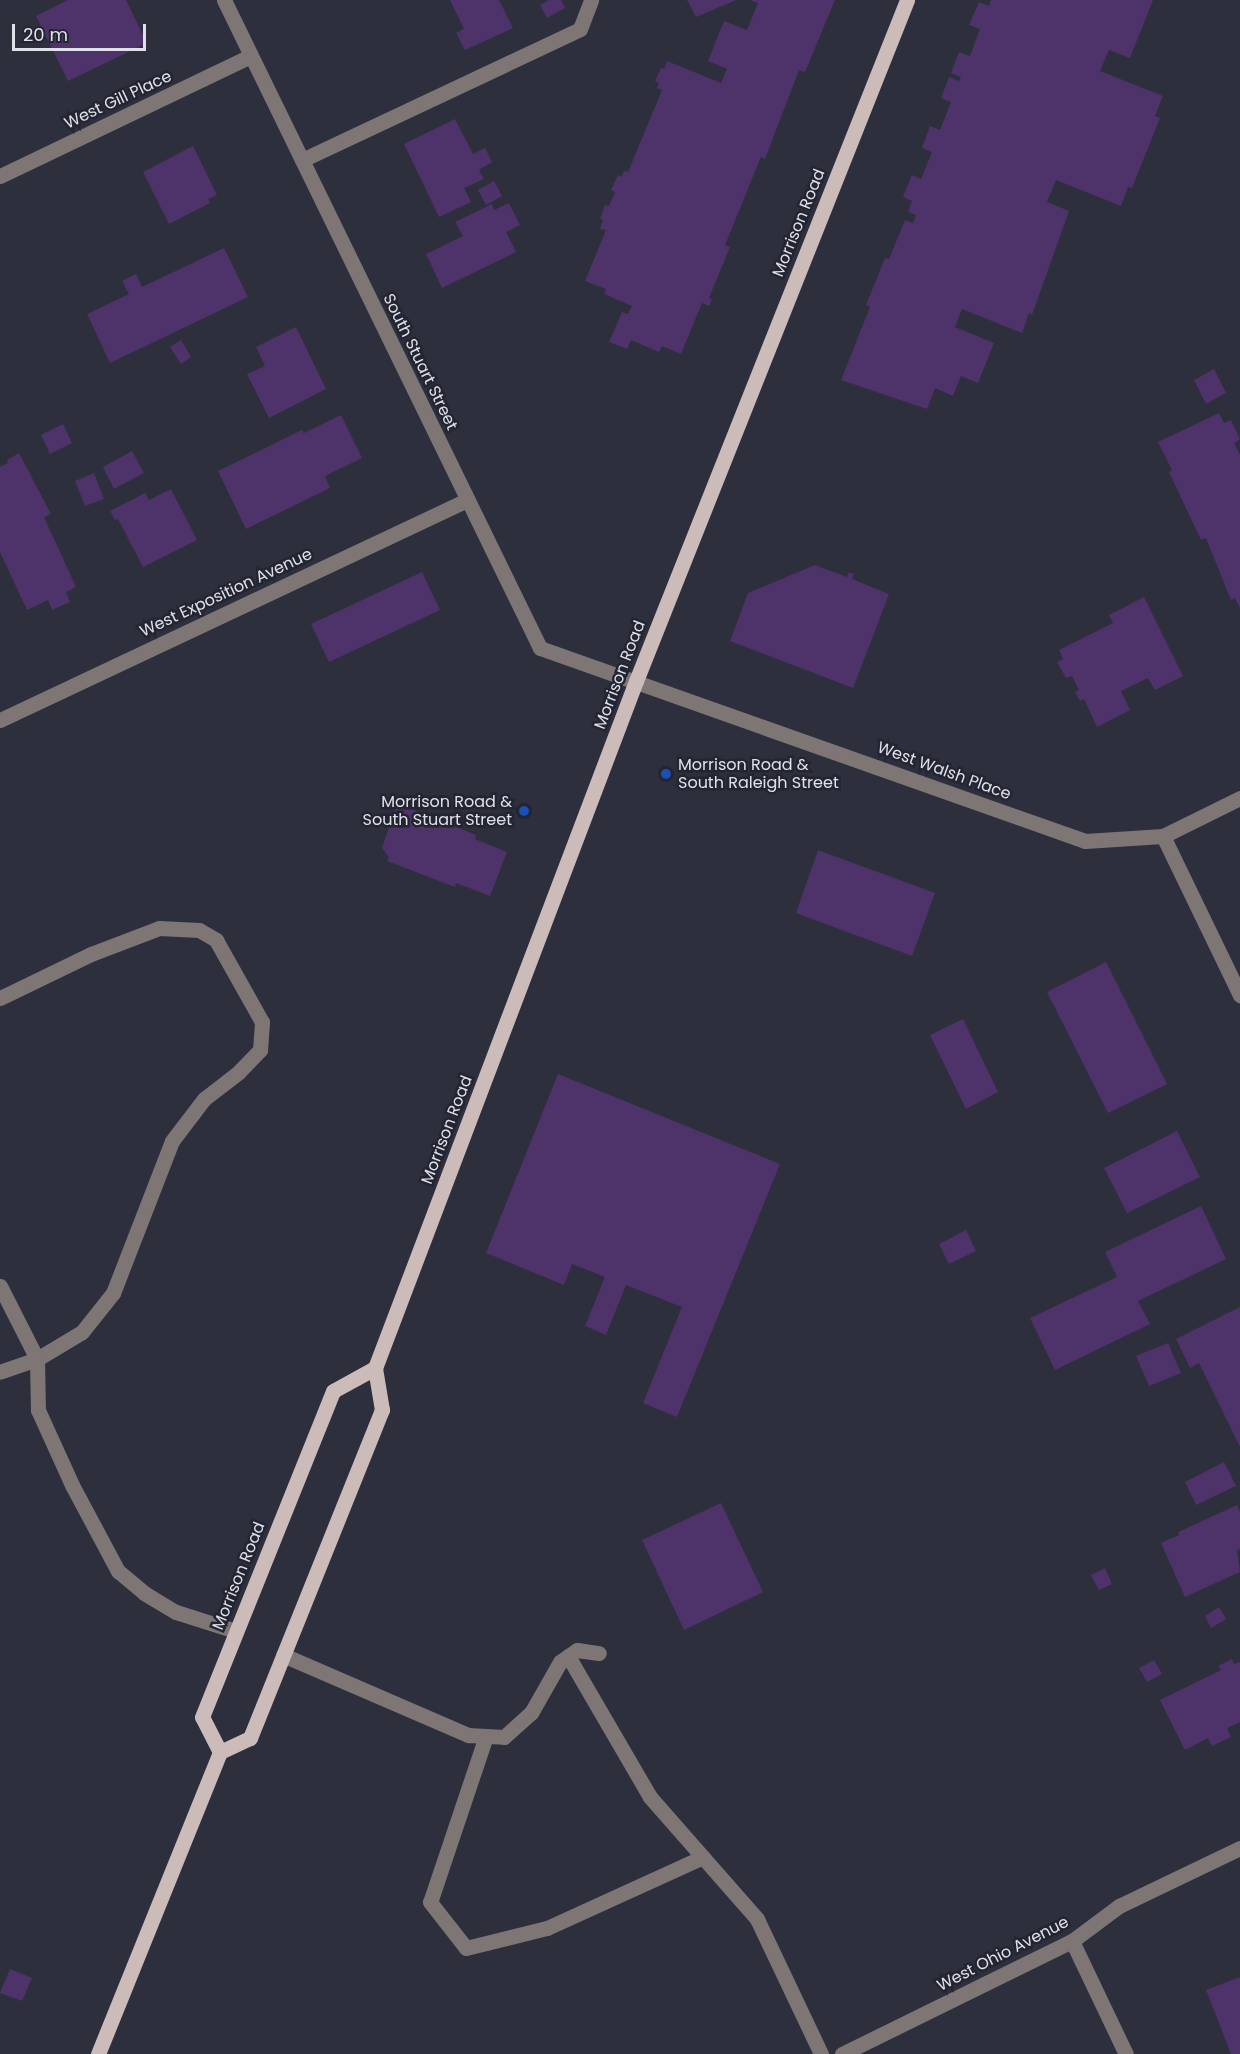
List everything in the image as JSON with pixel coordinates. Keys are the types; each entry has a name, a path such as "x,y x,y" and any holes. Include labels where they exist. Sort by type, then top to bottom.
{"main road":[{"name":"Morrison Road","path":"375,1368 333,1391 236,1631 202,1717 220,1752 250,1738 381,1410 375,1368 636,681 908,0"},
{"path":"98,2054 220,1752"}],"street":[{"name":"South Stuart Street","path":"224,0 540,648 636,681"},
{"path":"302,160 580,29 591,0"},
{"name":"West Gill Place","path":"0,176 251,56"},
{"name":"West Exposition Avenue","path":"0,720 467,500"},
{"name":"West Walsh Place","path":"636,681 1085,841 1163,836 1240,798"},
{"path":"1163,836 1240,995"},
{"path":"0,998 92,954 159,928 199,930 216,940 262,1022 260,1050 239,1072 204,1099 172,1141 113,1293 82,1332 37,1359 0,1372"},
{"path":"0,1286 37,1359 38,1410 77,1495 118,1571 144,1593 176,1612 236,1631"},
{"path":"283,1655 468,1735 504,1737 531,1713 560,1662 577,1650 599,1653"},
{"path":"568,1656 650,1797 757,1919 821,2054"},
{"path":"486,1736 430,1902 466,1948 547,1928 703,1857"},
{"name":"West Ohio Avenue","path":"842,2054 1072,1941 1119,1906 1240,1848"},
{"path":"1072,1941 1126,2054"}],"building":[{"path":"68,0 126,0 147,43 68,81 36,16"},
{"path":"450,0 499,0 513,28 465,50 456,33 464,29"},
{"path":"549,0 561,0 565,8 547,18 540,5"},
{"path":"687,0 736,0 696,17"},
{"path":"750,0 835,0 805,72 799,70 765,159 761,157 725,245 730,247 709,298 712,299 709,306 702,303 681,354 662,346 659,352 631,340 627,349 609,342 622,312 628,314 632,306 604,294 606,289 585,281 606,230 600,229 603,220 600,219 605,205 609,206 615,192 611,190 618,175 621,177 624,171 628,172 662,90 657,88 659,83 655,81 661,68 664,69 667,61 721,83 727,69 708,61 724,21 747,30 758,3"},
{"path":"991,0 1153,0 1130,58 1109,50 1100,71 1163,96 1155,116 1160,118 1132,188 1128,187 1121,206 1056,180 1047,202 1069,211 1032,315 1029,313 1022,333 962,309 955,327 994,343 978,383 961,376 953,396 935,388 927,409 841,380 870,307 866,305 885,258 889,259 905,220 913,223 916,215 908,212 912,201 903,197 912,175 921,179 932,152 922,148 930,126 940,130 951,102 941,98 949,77 959,81 961,77 951,73 959,52 970,56 980,29 969,25 979,2 989,6"},
{"path":"455,119 473,154 485,148 492,162 479,170 484,179 464,188 471,202 439,217 404,144"},
{"path":"193,146 217,195 208,199 210,203 169,224 143,172"},
{"path":"494,181 502,196 486,205 478,190"},
{"path":"509,203 520,225 506,232 516,252 442,288 426,254 463,236 455,222 492,204 494,210"},
{"path":"224,248 248,297 110,363 87,314 129,294 122,281 136,274 142,287"},
{"path":"296,327 326,389 269,418 247,374 265,366 256,347"},
{"path":"181,340 191,357 181,364 170,347"},
{"path":"1214,369 1226,393 1206,404 1194,380"},
{"path":"1219,413 1224,423 1231,420 1240,439 1234,443 1240,455 1240,608 1235,598 1231,600 1206,538 1201,540 1169,472 1172,470 1158,442"},
{"path":"341,415 362,458 325,476 330,488 246,529 218,471 302,430 304,433"},
{"path":"63,424 72,443 50,454 41,435"},
{"path":"132,451 144,473 114,489 103,467"},
{"path":"19,453 51,514 44,517 76,587 66,592 70,602 52,610 48,600 27,610 0,552 0,467"},
{"path":"94,473 104,499 85,506 75,481"},
{"path":"171,489 197,540 143,567 118,519 115,520 110,511 145,493 149,500"},
{"path":"815,565 847,577 849,572 854,574 852,579 889,594 853,688 730,641 748,593"},
{"path":"422,572 440,610 329,662 311,624"},
{"path":"1144,597 1183,676 1155,690 1148,678 1121,691 1130,710 1097,727 1084,699 1080,701 1075,692 1079,690 1072,676 1066,678 1057,662 1063,659 1059,650 1113,623 1109,615"},
{"path":"397,803 476,835 475,839 507,852 490,896 456,883 455,887 387,861 389,857 382,848"},
{"path":"818,850 935,893 912,956 796,913"},
{"path":"1106,962 1167,1084 1108,1113 1047,992"},
{"path":"963,1019 998,1092 966,1109 930,1035"},
{"path":"558,1074 780,1164 677,1417 643,1403 682,1307 626,1285 606,1335 585,1326 605,1277 572,1264 564,1285 486,1253"},
{"path":"1177,1131 1200,1177 1127,1213 1104,1168"},
{"path":"1201,1206 1226,1259 1138,1301 1150,1324 1055,1370 1030,1318 1117,1277 1105,1252"},
{"path":"966,1230 976,1251 949,1264 939,1244"},
{"path":"1240,1307 1240,1447 1199,1363 1190,1368 1176,1339"},
{"path":"1168,1343 1181,1373 1149,1386 1136,1356"},
{"path":"1224,1462 1236,1486 1196,1505 1185,1482"},
{"path":"721,1503 763,1592 684,1630 642,1540"},
{"path":"1237,1505 1240,1512 1240,1549 1237,1551 1240,1572 1185,1597 1161,1543 1179,1535 1178,1532"},
{"path":"1105,1568 1112,1584 1099,1590 1091,1575"},
{"path":"1219,1607 1226,1619 1211,1628 1205,1616"},
{"path":"1232,1659 1234,1664 1240,1662 1240,1722 1227,1728 1231,1737 1212,1746 1208,1738 1185,1750 1160,1700 1221,1670 1218,1666"},
{"path":"1154,1660 1162,1674 1147,1682 1139,1668"},
{"path":"10,1969 32,1978 22,2001 0,1993"},
{"path":"1240,1977 1240,2054 1231,2054 1206,1990"}],"place":[{"name":"Morrison Road & South Raleigh Street","path":"666,774"},
{"name":"Morrison Road & South Stuart Street","path":"524,811"}]}
